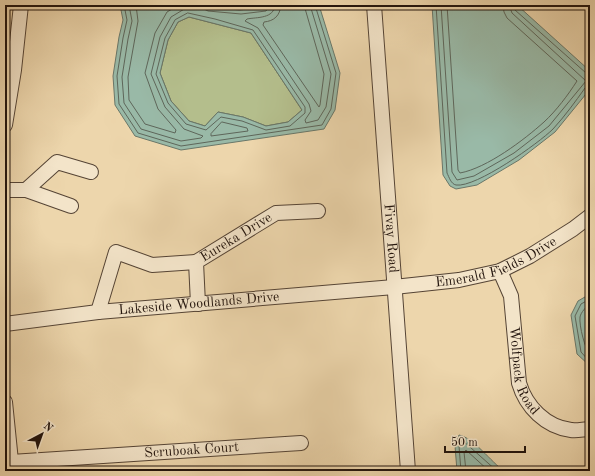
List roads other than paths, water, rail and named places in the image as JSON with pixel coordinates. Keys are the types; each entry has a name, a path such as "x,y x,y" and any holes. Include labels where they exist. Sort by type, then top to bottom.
{"street":[{"path":"5,125 14,70 21,5"},
{"name":"Fivay Road","path":"374,5 408,471"},
{"path":"26,190 57,162 90,172"},
{"path":"5,190 26,190 71,206"},
{"name":"Eureka Drive","path":"198,304 196,262 276,213 318,211"},
{"name":"Emerald Fields Drive","path":"394,287 459,280 500,271 530,256 574,229 590,216"},
{"path":"98,312 116,252 152,265 196,262"},
{"name":"Wolfpack Road","path":"500,271 511,296 519,383 523,396 535,412 553,425 572,430 590,429"},
{"name":"Lakeside Woodlands Drive","path":"5,324 98,312 394,287"},
{"path":"5,402 12,467"},
{"name":"Scruboak Court","path":"12,467 301,443"}],"water":[{"path":"120,5 205,5 208,7 240,10 279,5 319,5 340,73 335,110 324,129 181,150 135,136 115,105 113,76 123,20","holes":["189,17 251,33 302,110 288,122 266,126 243,117 218,112 205,126 189,121 171,101 160,73 168,40 178,22"]},
{"path":"432,5 517,5 590,71 590,88 555,132 519,160 477,185 456,189 450,186 443,175"},
{"path":"590,294 590,366 577,354 571,315 578,301"},
{"path":"459,435 465,437 476,445 504,471 457,471 455,446"}]}
